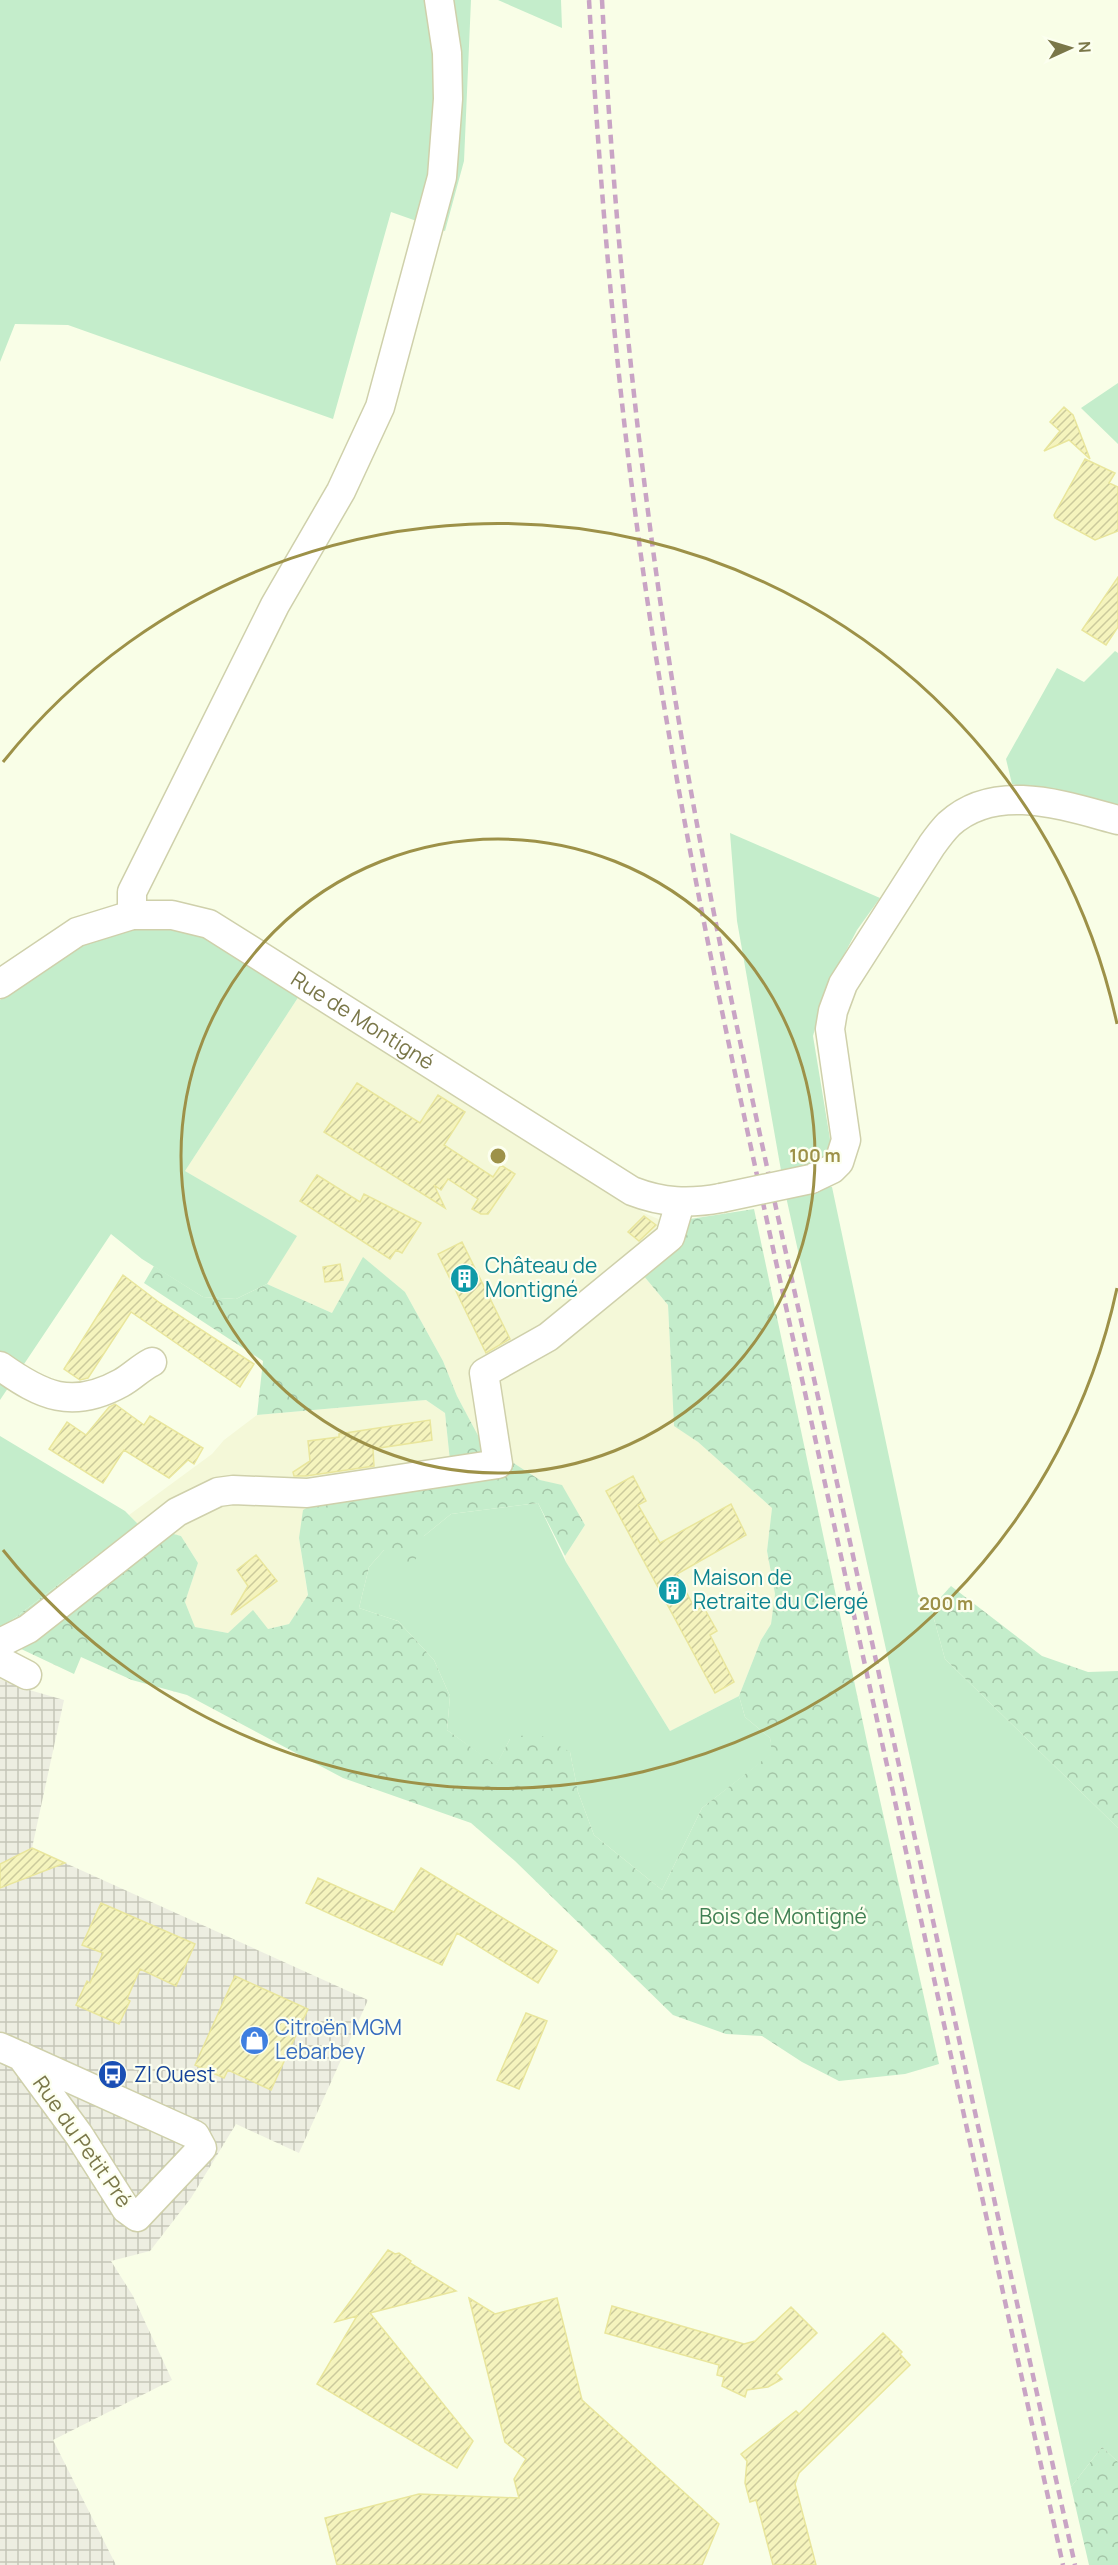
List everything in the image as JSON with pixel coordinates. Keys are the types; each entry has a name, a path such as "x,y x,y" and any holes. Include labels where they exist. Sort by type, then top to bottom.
{"street":[{"path":"132,915 132,892 275,605 341,491 380,407 442,177 448,99 447,64 439,0"},
{"name":"Rue de Montigné","path":"0,984 77,932 132,915 172,915 209,924 632,1191 649,1198 680,1203 721,1198 811,1179 832,1169 839,1162 846,1140 830,1029 832,1011 843,984 932,845 949,824 966,812 985,804 1008,800 1060,804 1118,820"},
{"path":"0,1643 28,1629 177,1512 218,1492 233,1490 307,1493 498,1464 484,1373 548,1337 670,1238 680,1203"},
{"path":"0,1366 30,1387 67,1399 103,1392 123,1382 152,1362"},
{"path":"0,1661 27,1675"},
{"name":"Rue du Petit Pré","path":"10,2052 195,2135 202,2148 137,2217 126,2210 79,2135 10,2052"}],"shaded area":[{"path":"301,993 644,1213 668,1223 643,1275 668,1305 674,1425 698,1442 772,1508 767,1551 775,1594 771,1624 761,1640 739,1696 670,1731 566,1562 565,1556 585,1525 562,1486 540,1480 482,1443 457,1396 443,1361 405,1292 332,1313 267,1284 296,1236 185,1171"},
{"path":"426,1400 445,1413 450,1461 299,1538 308,1596 289,1624 268,1629 228,1633 195,1627 185,1602 198,1563 181,1536 138,1524 129,1515 212,1454 224,1440 257,1415"},
{"path":"0,1679 64,1700 32,1848 368,2000 299,2153 236,2124 191,2198 150,2251 111,2261 133,2296 172,2380 53,2440 116,2565 0,2565"}],"green space":[{"path":"0,0 471,0 464,161 445,231 391,212 333,419 68,325 15,324 0,362"},
{"path":"498,0 561,0 562,28"},
{"path":"1118,383 1118,444 1081,408"},
{"path":"1115,651 1118,653 1118,809 1012,784 1006,759 1057,668 1084,682"},
{"path":"730,833 880,898 857,930 826,989 813,1036 831,1145 820,1163 782,1176 737,921"},
{"path":"151,921 207,935 301,993 185,1171 297,1236 267,1284 236,1299 203,1297 142,1259 111,1234 0,1400 0,1000 91,938"},
{"path":"813,1185 832,1187 918,1594 931,1608 945,1659 1118,1828 1118,2462 1102,2447 1071,2487 785,1192"},
{"name":"Bois de Montigné","path":"754,1209 867,1742 939,2064 905,2074 839,2081 802,2062 762,2036 726,2034 673,2015 515,1861 471,1823 343,1778 187,1695 132,1680 81,1657 74,1674 0,1639 0,1629 138,1524 181,1536 198,1563 185,1602 195,1627 228,1633 253,1610 268,1629 289,1624 308,1595 299,1538 303,1510 329,1496 450,1461 445,1413 426,1400 257,1415 263,1361 144,1283 154,1266 203,1297 236,1299 267,1284 332,1313 363,1257 405,1292 443,1361 457,1396 482,1443 540,1480 562,1485 585,1525 565,1556 538,1503 451,1514 424,1536 412,1570 384,1550 369,1567 359,1608 398,1621 434,1660 450,1696 447,1730 496,1765 510,1739 535,1732 570,1752 578,1792 594,1835 662,1890 702,1808 772,1753 770,1738 745,1717 739,1696 761,1640 771,1624 775,1594 767,1551 772,1508 698,1442 674,1426 668,1305 643,1275 690,1219"},
{"path":"0,1436 125,1511 138,1524 0,1629"},
{"path":"538,1503 566,1562 670,1731 739,1696 745,1717 770,1738 773,1753 702,1808 662,1890 594,1835 578,1792 570,1752 510,1739 496,1766 447,1730 450,1696 434,1660 398,1621 359,1608 369,1567 384,1550 424,1536 451,1514"},
{"path":"951,1586 1042,1656 1088,1672 1118,1671 1118,1828 945,1659 931,1608"},
{"path":"1102,2447 1118,2462 1118,2565 1089,2565 1071,2487"}],"building":[{"path":"1064,407 1073,415 1090,459 1069,440 1044,451 1060,431 1050,422"},
{"path":"1085,459 1115,473 1109,483 1118,487 1118,531 1095,540 1055,518 1054,515"},
{"path":"1118,577 1118,627 1106,645 1082,630"},
{"path":"357,1083 420,1123 438,1095 465,1112 444,1145 493,1177 501,1165 515,1174 488,1214 481,1214 472,1209 478,1199 448,1179 441,1190 434,1185 445,1208 324,1132"},
{"path":"317,1175 360,1202 364,1194 421,1223 402,1253 396,1250 390,1259 300,1201"},
{"path":"644,1216 656,1225 639,1241 628,1232"},
{"path":"462,1242 510,1339 486,1353 438,1254"},
{"path":"340,1264 343,1280 325,1282 323,1267"},
{"path":"123,1275 160,1303 254,1364 240,1387 131,1312 88,1378 80,1380 64,1369"},
{"path":"115,1404 144,1425 150,1416 203,1448 194,1464 188,1460 169,1478 124,1450 103,1483 49,1449 67,1422 86,1435 109,1407"},
{"path":"430,1420 432,1440 373,1449 374,1466 294,1476 293,1472 310,1461 308,1441"},
{"name":"Maison de Retraite du Clergé","path":"633,1476 646,1501 638,1505 660,1543 731,1504 746,1535 677,1574 696,1611 703,1606 717,1631 710,1635 734,1682 715,1693 606,1491"},
{"path":"256,1555 277,1581 231,1615 248,1586 237,1570"},
{"path":"32,1848 65,1863 0,1888 0,1864"},
{"path":"421,1868 557,1951 538,1983 457,1933 442,1965 306,1903 318,1878 394,1912"},
{"path":"101,1903 195,1944 176,1986 140,1969 127,1999 130,2001 119,2024 76,2005 87,1981 90,1983 103,1953 82,1945"},
{"path":"235,1976 308,2009 271,2090 228,2070 224,2078 195,2065"},
{"path":"526,2013 547,2021 519,2089 497,2080"},
{"path":"388,2250 395,2254 399,2253 411,2261 410,2263 456,2291 370,2313 473,2441 457,2468 317,2384 357,2316 335,2322"},
{"path":"469,2298 495,2314 557,2298 582,2400 719,2524 702,2565 337,2565 325,2518 419,2494 519,2498 514,2479 526,2459 505,2442"},
{"path":"612,2306 744,2344 755,2341 791,2307 817,2333 776,2373 782,2379 768,2387 747,2390 745,2397 722,2386 724,2377 717,2375 719,2365 605,2333"},
{"path":"883,2333 902,2352 900,2354 910,2365 799,2473 795,2484 816,2565 773,2565 756,2500 750,2502 745,2483 747,2461 741,2454 796,2411 799,2414"}],"railway":[{"path":"589,0 601,180 627,449 651,628 683,814 762,1200 1063,2565"},
{"path":"602,0 621,265 639,441 662,617 693,804 753,1104 1075,2565"}],"place":[{"name":"Château de Montigné","path":"464,1278"},
{"name":"Maison de Retraite du Clergé","path":"672,1590"},
{"name":"Citroën MGM Lebarbey","path":"254,2040"},
{"name":"ZI Ouest","path":"113,2075"}]}
